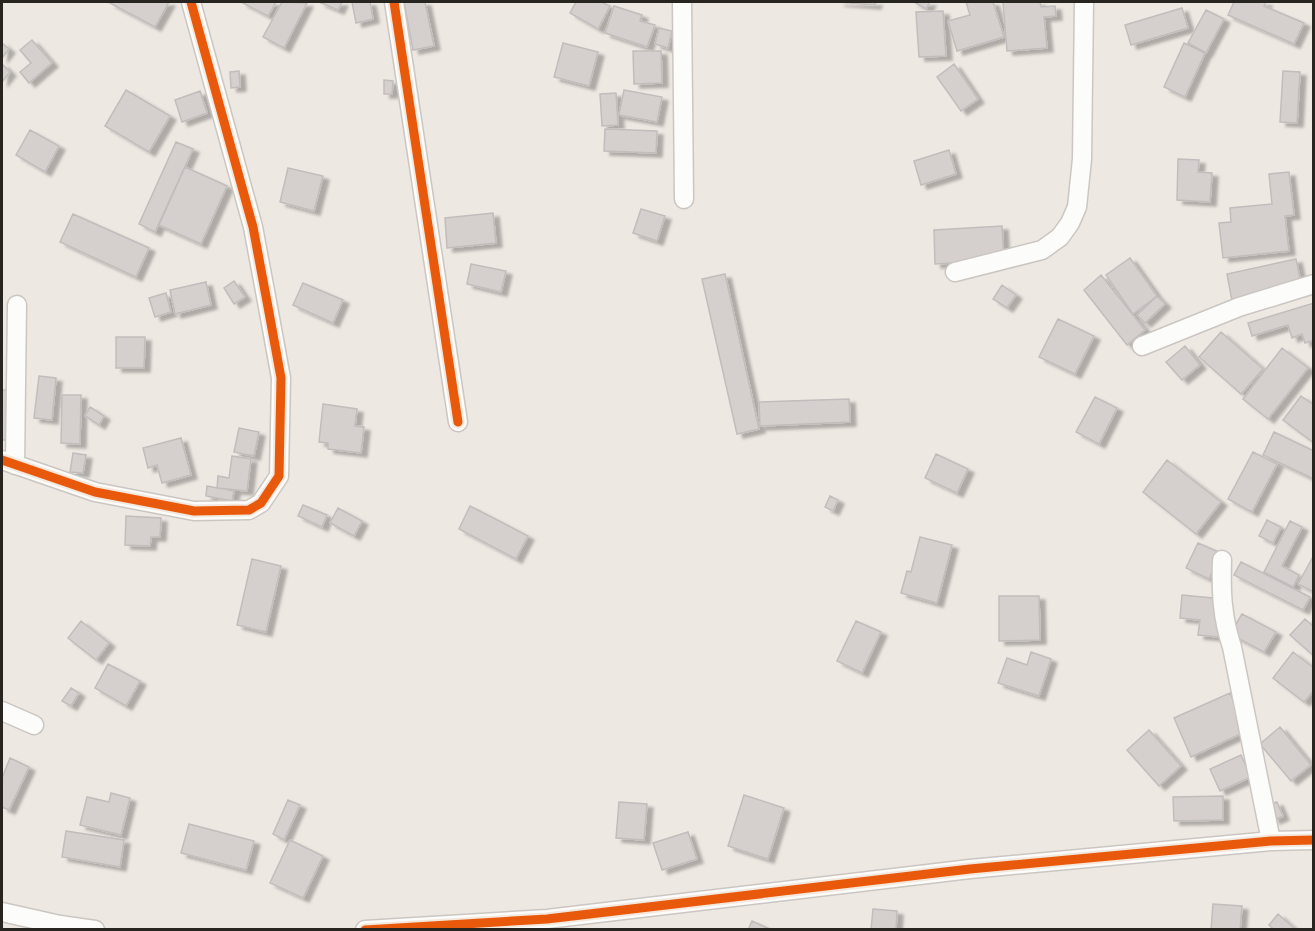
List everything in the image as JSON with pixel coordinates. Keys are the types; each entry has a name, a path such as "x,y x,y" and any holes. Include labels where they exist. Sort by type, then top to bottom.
{"street":[{"path":"17,305 8,463 95,492 194,511 249,510 261,503 279,476 281,378 253,227 191,2"},
{"path":"394,2 458,422"},
{"path":"682,2 684,199"},
{"path":"955,272 1042,250 1060,237 1071,223 1077,207 1083,159 1084,2"},
{"path":"1142,346 1239,307 1314,284"},
{"path":"1222,560 1221,598 1224,622 1232,648 1271,841"},
{"path":"2,711 34,725"},
{"path":"365,930 547,924 970,869 1271,841 1314,840"},
{"path":"2,912 95,930"}],"building":[{"path":"111,2 169,2 155,27"},
{"path":"241,2 276,2 268,16"},
{"path":"282,2 307,3 284,48 263,37"},
{"path":"319,2 342,2 338,10"},
{"path":"352,2 370,2 373,19 356,23"},
{"path":"404,2 425,2 434,46 413,50"},
{"path":"576,2 601,2 610,6 598,29 570,13"},
{"path":"838,2 876,2 875,5"},
{"path":"914,2 930,2 926,9"},
{"path":"966,2 993,2 1004,37 957,51 948,21 970,15"},
{"path":"1003,2 1040,2 1041,7 1055,6 1056,16 1044,17 1047,48 1007,51"},
{"path":"1234,2 1266,2 1264,6 1304,23 1294,44 1228,15"},
{"path":"614,6 642,15 640,21 655,25 647,47 605,33"},
{"path":"1182,8 1188,28 1131,45 1125,25"},
{"path":"1206,10 1224,19 1206,53 1188,43"},
{"path":"943,11 946,56 919,57 916,12"},
{"path":"659,28 672,31 668,48 655,44"},
{"path":"32,40 52,63 29,83 20,72 31,63 20,50"},
{"path":"2,43 9,49 2,58"},
{"path":"563,43 598,52 589,86 554,77"},
{"path":"1184,43 1205,53 1185,97 1164,87"},
{"path":"633,51 661,51 662,83 634,84"},
{"path":"2,64 10,72 2,82"},
{"path":"954,64 978,99 961,111 937,77"},
{"path":"239,71 240,87 231,88 230,72"},
{"path":"1283,71 1300,72 1297,123 1280,122"},
{"path":"384,80 393,81 392,94 384,94"},
{"path":"126,90 170,116 149,152 105,126"},
{"path":"624,90 662,97 657,122 619,115"},
{"path":"200,91 207,113 182,122 175,100"},
{"path":"616,93 618,125 602,126 600,94"},
{"path":"605,129 657,131 656,153 604,151"},
{"path":"30,130 59,146 45,172 16,155"},
{"path":"176,142 193,149 155,232 139,224"},
{"path":"949,150 956,174 921,185 914,161"},
{"path":"1178,159 1199,160 1198,172 1212,173 1210,202 1177,200"},
{"path":"185,167 227,186 201,244 159,225"},
{"path":"288,168 323,176 314,211 280,202"},
{"path":"1289,172 1294,215 1285,216 1289,251 1223,258 1219,223 1231,222 1230,208 1272,204 1269,174"},
{"path":"641,209 665,216 657,241 633,233"},
{"path":"493,213 496,243 447,248 445,218"},
{"path":"73,214 149,248 136,277 60,242"},
{"path":"1002,226 1004,260 935,264 934,230"},
{"path":"1130,258 1157,296 1133,314 1106,275"},
{"path":"1296,259 1302,288 1232,301 1227,274"},
{"path":"471,264 506,271 501,292 467,284"},
{"path":"725,274 759,429 737,434 702,279"},
{"path":"1101,275 1145,330 1127,345 1084,290"},
{"path":"234,281 245,297 234,304 224,288"},
{"path":"206,282 211,305 175,314 170,290"},
{"path":"303,283 343,300 333,323 293,305"},
{"path":"1002,285 1016,295 1007,308 993,299"},
{"path":"166,293 171,312 155,317 149,298"},
{"path":"1157,296 1165,304 1145,323 1137,315"},
{"path":"1314,303 1314,340 1305,343 1302,334 1292,338 1288,325 1252,336 1248,323"},
{"path":"1058,319 1094,336 1075,374 1039,357"},
{"path":"1221,332 1263,369 1241,394 1199,357"},
{"path":"116,337 145,337 144,368 116,368"},
{"path":"1185,346 1200,365 1182,380 1166,362"},
{"path":"1282,348 1308,368 1268,419 1243,399"},
{"path":"39,376 56,378 52,420 34,418"},
{"path":"2,390 11,390 10,440 2,440"},
{"path":"62,395 81,395 80,444 61,443"},
{"path":"1301,396 1314,405 1314,443 1283,420"},
{"path":"1095,397 1117,408 1099,444 1076,432"},
{"path":"849,399 850,422 760,426 759,402"},
{"path":"323,404 357,409 355,426 364,427 361,453 328,449 328,443 319,442"},
{"path":"90,407 104,416 99,425 85,416"},
{"path":"239,428 259,432 254,456 234,452"},
{"path":"1274,432 1314,451 1314,479 1263,455"},
{"path":"181,438 191,475 162,483 157,465 148,468 143,448"},
{"path":"1253,452 1277,464 1252,512 1228,499"},
{"path":"73,453 86,455 83,473 70,472"},
{"path":"936,454 968,469 957,493 925,478"},
{"path":"232,456 251,459 247,491 217,488 218,476 229,478"},
{"path":"1167,460 1221,502 1196,534 1143,492"},
{"path":"207,486 234,491 232,501 206,496"},
{"path":"830,496 838,500 833,511 825,507"},
{"path":"303,505 327,515 322,527 298,516"},
{"path":"470,506 528,536 516,559 459,529"},
{"path":"338,508 362,521 354,536 330,523"},
{"path":"126,516 161,518 160,537 151,537 150,546 125,545"},
{"path":"1267,520 1281,527 1273,543 1259,536"},
{"path":"1290,521 1302,527 1282,566 1299,575 1293,587 1264,572"},
{"path":"920,537 952,545 937,603 901,593 907,571 911,572"},
{"path":"1198,543 1221,553 1209,579 1186,568"},
{"path":"1314,555 1314,592 1298,584"},
{"path":"252,559 281,566 266,632 237,625"},
{"path":"1241,562 1310,597 1303,610 1234,575"},
{"path":"1182,595 1223,599 1219,637 1198,635 1200,620 1180,618"},
{"path":"999,596 1039,596 1040,640 999,641"},
{"path":"1242,614 1276,632 1264,652 1230,634"},
{"path":"1305,619 1314,627 1314,656 1290,635"},
{"path":"81,621 109,643 96,660 68,638"},
{"path":"856,621 881,632 862,673 837,661"},
{"path":"1031,652 1051,659 1039,696 998,683 1007,658 1027,665"},
{"path":"1293,652 1314,668 1314,690 1304,702 1273,678"},
{"path":"108,664 140,681 126,706 95,688"},
{"path":"71,688 79,693 71,706 62,701"},
{"path":"1230,693 1247,731 1191,757 1174,718"},
{"path":"1280,727 1311,765 1291,781 1260,744"},
{"path":"1149,730 1181,766 1159,786 1127,750"},
{"path":"1241,755 1251,777 1220,791 1210,769"},
{"path":"10,758 29,767 9,810 2,807 2,778"},
{"path":"111,793 130,798 121,835 80,825 87,797 109,802"},
{"path":"744,795 784,808 768,859 728,846"},
{"path":"1223,796 1223,820 1174,821 1173,797"},
{"path":"288,800 300,805 284,840 273,834"},
{"path":"619,802 647,804 644,840 616,838"},
{"path":"1277,802 1283,816 1274,820 1268,805"},
{"path":"189,824 254,841 246,870 181,853"},
{"path":"66,831 124,840 120,867 62,857"},
{"path":"688,832 697,859 662,870 653,843"},
{"path":"290,840 323,856 303,898 270,883"},
{"path":"1213,904 1242,906 1240,930 1211,930"},
{"path":"873,909 897,911 896,930 871,930"},
{"path":"1278,914 1296,930 1274,930 1269,925"},
{"path":"752,921 772,930 748,930"}],"cycle path":[{"path":"2,460 95,492 194,511 249,510 261,503 279,476 281,378 268,307 253,227 191,2"},
{"path":"394,2 458,422"},
{"path":"365,930 547,919 970,869 1271,841 1314,840"}]}
